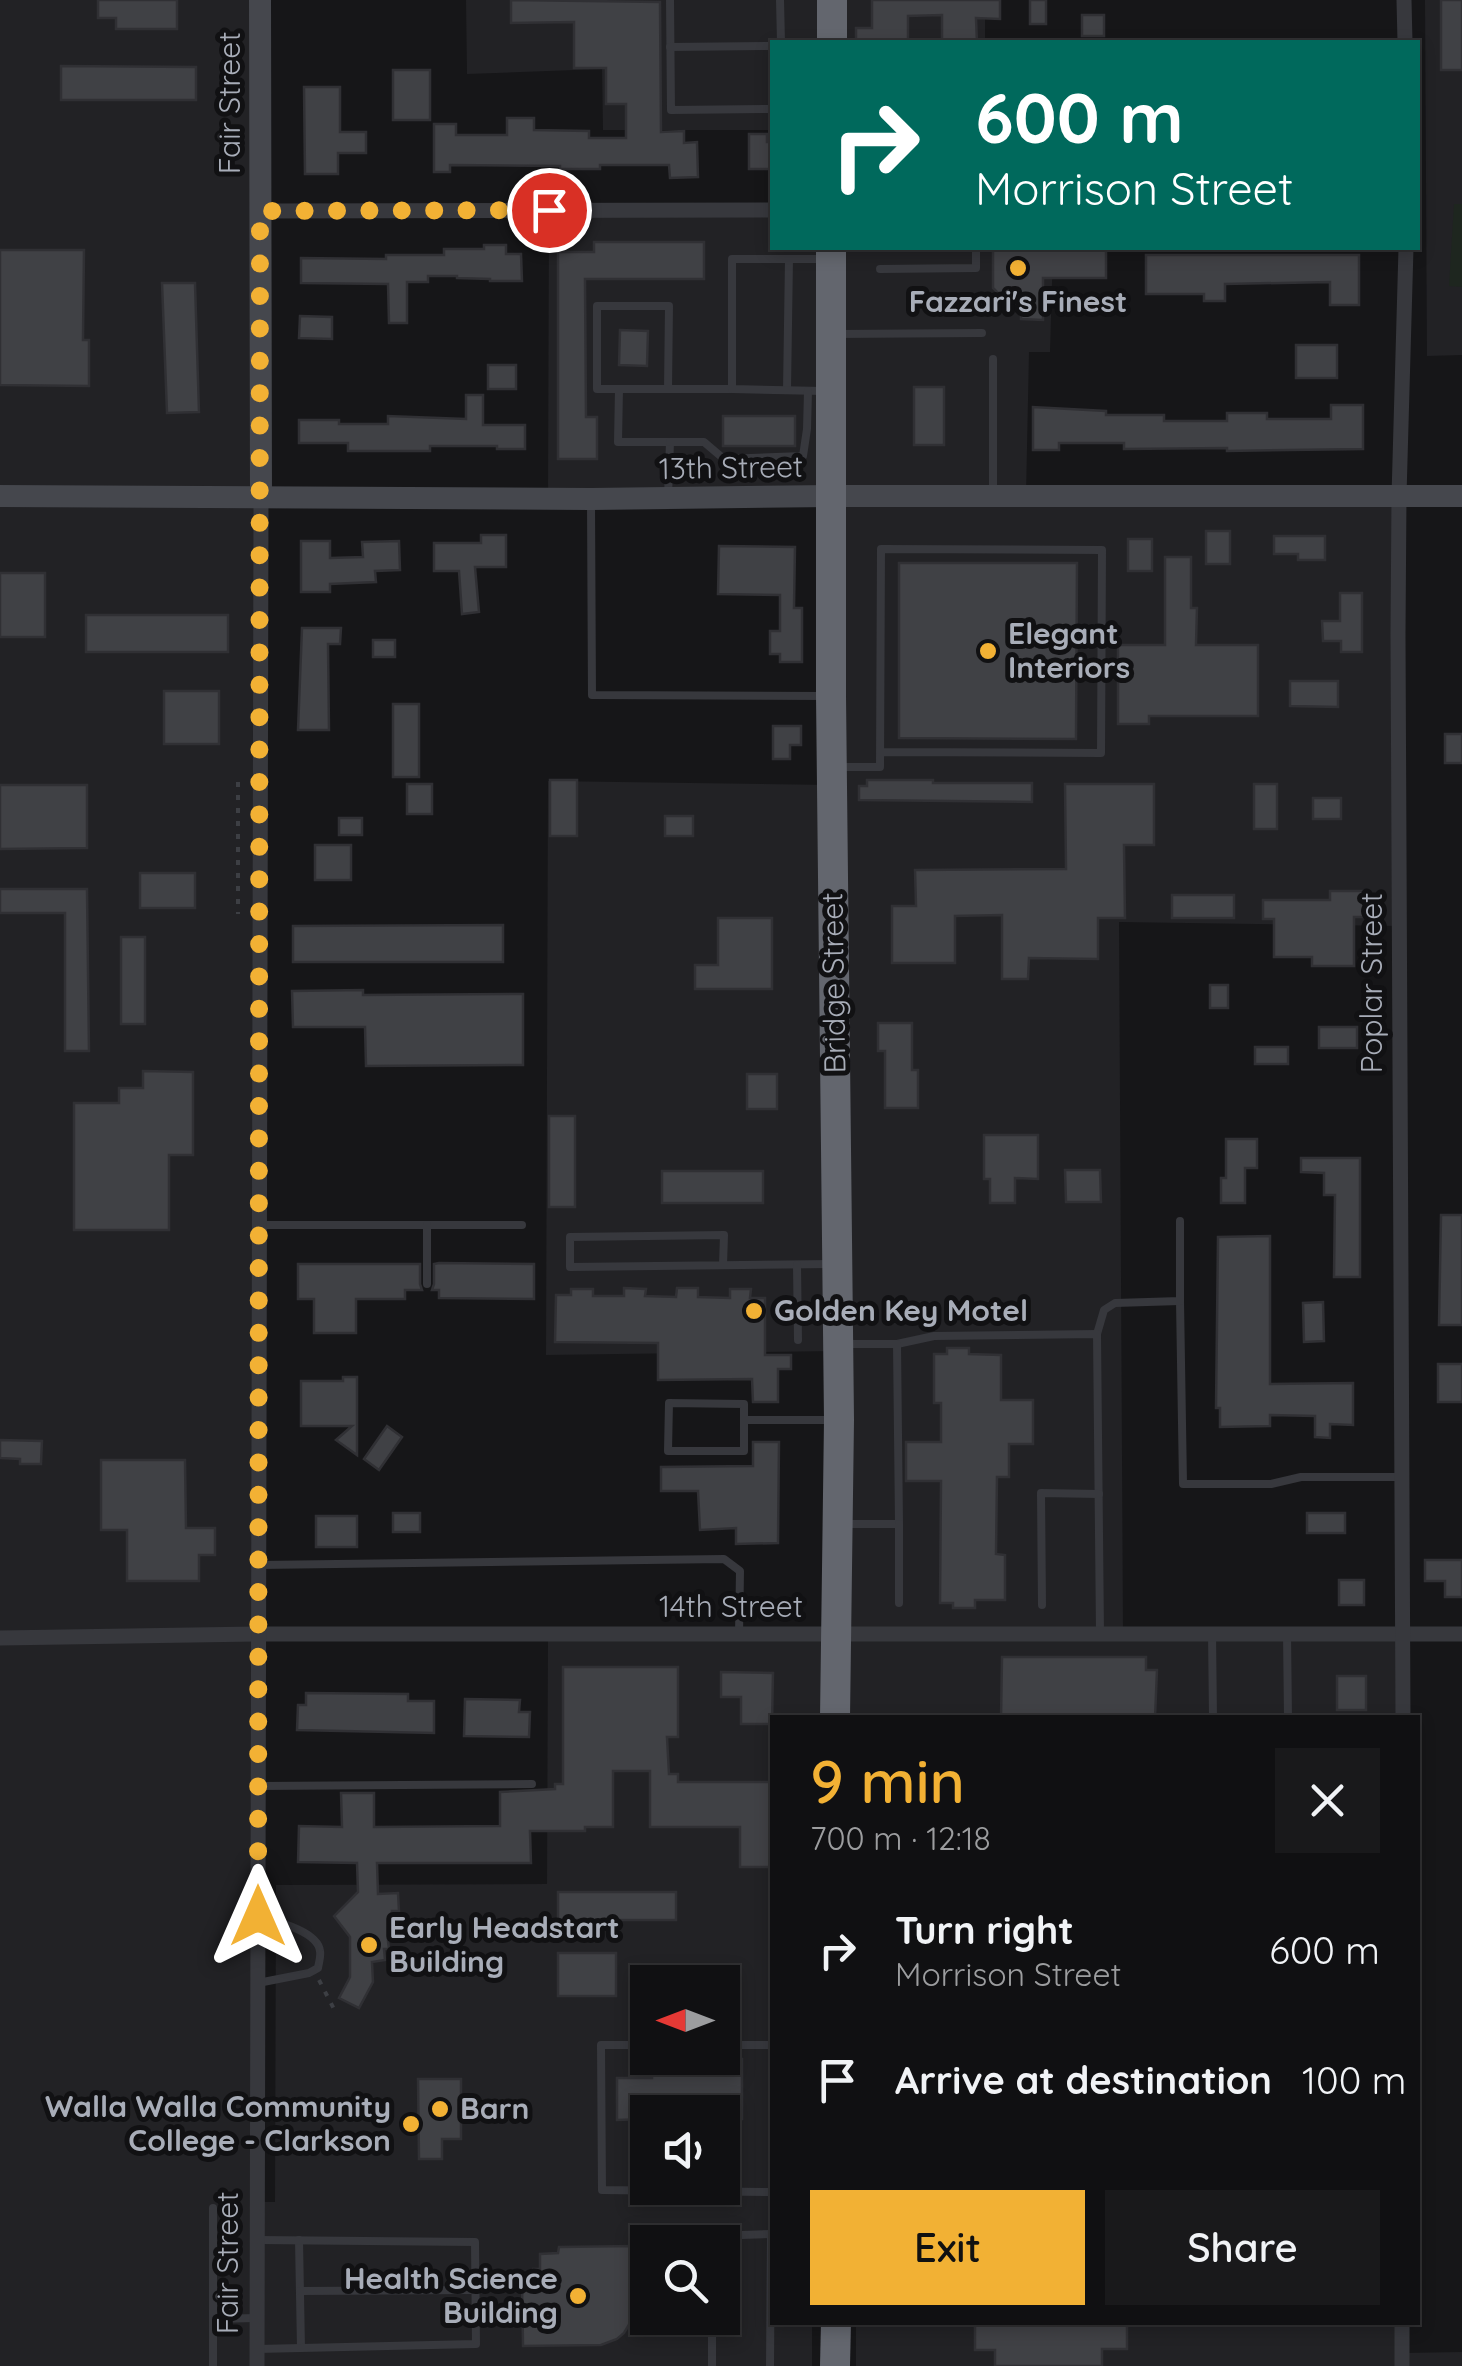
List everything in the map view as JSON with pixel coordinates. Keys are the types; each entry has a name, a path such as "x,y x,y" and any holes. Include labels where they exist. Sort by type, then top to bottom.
{"highway":[{"path":"832,0 832,40"},
{"name":"Bridge Street","path":"831,253 831,334 820,391 831,496 839,1420 835,1715"},
{"path":"836,2325 836,2366"}],"street":[{"name":"Fair Street","path":"258,2358 260,0"},
{"path":"1404,0 1405,40"},
{"path":"260,211 770,210"},
{"name":"Poplar Street","path":"1402,1715 1398,496 1406,250"},
{"name":"13th Street","path":"0,496 1462,496"},
{"name":"14th Street","path":"0,1638 259,1634 1462,1634"},
{"path":"1402,2325 1402,2366"}],"lane":[{"path":"670,0 671,110 770,109"},
{"path":"780,0 781,40"},
{"path":"670,47 770,46"},
{"path":"880,269 976,268 976,250"},
{"path":"732,390 732,260 789,259 831,253"},
{"path":"787,390 789,259"},
{"path":"619,388 618,442 704,442 724,460 803,456 820,391 787,390 732,390 668,389 619,388 596,388 597,306 668,306 668,389"},
{"path":"831,334 982,333"},
{"path":"992,496 993,359"},
{"path":"668,498 670,442"},
{"path":"590,499 592,695 831,696"},
{"path":"832,767 880,767 880,752 880,549 1102,550 1101,753 880,752"},
{"path":"1180,1221 1184,1484 1272,1484 1301,1477 1402,1477"},
{"path":"258,1225 522,1226"},
{"path":"427,1225 427,1284"},
{"path":"724,1266 724,1235 570,1237 570,1267 724,1266 837,1264"},
{"path":"797,1265 798,1340"},
{"path":"1100,1634 1097,1334 1104,1310 1115,1304 1180,1301"},
{"path":"838,1344 897,1344 934,1336 1097,1334"},
{"path":"897,1344 898,1603"},
{"path":"668,1403 744,1404 744,1420 744,1451 668,1451 668,1403"},
{"path":"744,1420 839,1420"},
{"path":"1042,1605 1041,1494 1098,1494"},
{"path":"837,1524 898,1524"},
{"path":"259,1565 724,1559 740,1571 739,1635"},
{"path":"1286,1632 1288,1715"},
{"path":"1212,1633 1213,1715"},
{"path":"259,1786 532,1784"},
{"path":"258,1916 302,1931 320,1949 318,1968 258,1984"},
{"path":"630,2045 601,2045 602,2190 770,2192"},
{"path":"740,2045 770,2045"},
{"path":"213,2208 213,2366"},
{"path":"740,2235 770,2234"},
{"path":"258,2240 474,2242 476,2344 301,2348 258,2358"},
{"path":"300,2240 301,2348"},
{"path":"300,2290 475,2290"},
{"path":"213,2319 258,2318"},
{"path":"770,2366 771,2325"},
{"path":"712,2335 712,2366"}],"path":[{"path":"238,782 238,914"},
{"path":"314,1970 335,2011"}],"shaded area":[{"path":"0,0 260,0 252,2202 275,2202 276,1885 547,1884 548,1634 834,1635 838,1351 546,1355 548,781 831,785 831,497 548,499 549,210 770,210 770,250 1053,250 1050,352 1029,352 1026,496 1399,496 1400,926 1119,922 1123,1633 1403,1634 1403,1715 770,1715 770,2325 812,2325 812,2366 0,2366"},
{"path":"466,0 985,0 985,40 770,40 770,130 603,130 602,69 467,74"},
{"path":"1425,0 1462,0 1462,355 1427,356"},
{"path":"1454,204 1462,204 1462,287 1449,286"},
{"path":"856,2325 1402,2325 1402,2353 1462,2352 1462,2366 856,2366"}],"building":[{"path":"98,0 177,0 177,29 116,29 116,18 98,18"},
{"path":"511,0 660,2 661,132 684,131 684,143 697,142 698,177 670,178 669,165 560,169 450,165 450,172 434,172 434,124 456,124 456,135 507,135 507,118 534,118 534,130 589,131 589,138 626,138 626,104 606,104 606,68 574,68 574,22 511,23"},
{"path":"872,0 1000,0 1000,19 976,18 977,40 942,40 942,15 908,16 908,40 856,40 856,28 872,28"},
{"path":"1030,0 1046,0 1046,24 1030,24"},
{"path":"1441,0 1462,0 1462,70 1441,70"},
{"path":"1082,15 1104,15 1104,36 1082,36"},
{"path":"61,66 196,67 196,100 61,100"},
{"path":"393,70 430,70 430,120 393,120"},
{"path":"304,87 340,87 340,132 366,132 366,153 338,153 338,174 305,174"},
{"path":"749,134 767,134 770,169 749,169"},
{"path":"594,242 704,242 704,279 585,279 586,417 597,417 597,459 558,459 558,252 594,252"},
{"path":"484,245 506,245 506,254 521,254 522,281 428,276 428,282 407,282 407,323 389,323 388,284 301,283 301,258 444,255 444,249 484,249"},
{"path":"0,250 84,250 83,340 89,340 89,386 0,385"},
{"name":"Fazzari's Finest","path":"993,250 1106,250 1106,278 1043,278 1043,320 1021,319 1021,310 1013,310 1012,295 1001,296 993,288"},
{"path":"1146,255 1359,255 1359,305 1330,305 1330,282 1225,284 1225,301 1204,301 1204,294 1146,294"},
{"path":"162,283 195,283 199,412 167,413"},
{"path":"300,316 332,317 332,339 299,338"},
{"path":"620,330 648,331 647,366 619,365"},
{"path":"1296,345 1337,345 1337,378 1296,378"},
{"path":"488,365 516,365 516,389 488,389"},
{"path":"914,387 944,387 944,445 914,445"},
{"path":"466,395 483,395 483,425 525,425 525,449 430,446 430,451 348,451 348,443 299,443 299,420 388,424 388,416 466,419"},
{"path":"1331,405 1363,405 1363,449 1124,449 1124,443 1059,443 1059,450 1033,450 1033,407 1106,411 1106,415 1164,415 1164,421 1227,421 1227,413 1267,413 1267,419 1331,419"},
{"path":"723,416 795,416 795,446 723,446"},
{"path":"1206,531 1230,531 1230,564 1206,564"},
{"path":"481,535 506,535 506,567 475,567 479,612 462,614 459,571 434,571 434,543 481,543"},
{"path":"1274,536 1325,536 1325,560 1298,560 1298,554 1274,554"},
{"path":"1128,539 1152,539 1152,571 1128,571"},
{"path":"301,541 330,541 330,558 363,557 362,542 399,541 400,570 375,571 376,582 330,584 330,592 301,592"},
{"path":"719,546 795,547 794,608 802,608 802,662 780,662 780,654 770,654 770,631 780,631 780,595 718,594"},
{"path":"1165,557 1191,557 1191,608 1197,608 1196,645 1258,645 1258,716 1149,716 1149,724 1118,724 1118,645 1165,645"},
{"name":"Elegant Interiors","path":"899,563 1077,563 1076,739 899,738"},
{"path":"0,573 45,573 45,637 0,637"},
{"path":"1340,593 1362,593 1362,652 1341,652 1341,641 1323,641 1322,621 1340,621"},
{"path":"86,615 228,615 228,652 86,652"},
{"path":"302,628 341,628 340,644 328,644 329,730 298,730"},
{"path":"373,640 395,640 395,657 373,657"},
{"path":"1290,681 1338,681 1338,707 1290,706"},
{"path":"164,691 219,691 219,744 164,744"},
{"path":"393,704 419,704 419,777 393,777"},
{"path":"773,726 801,726 801,745 790,745 790,759 773,759"},
{"path":"1445,734 1462,734 1462,763 1445,763"},
{"path":"550,780 577,780 577,836 550,836"},
{"path":"867,780 1032,783 1032,802 859,800 859,786 867,786"},
{"path":"407,784 432,784 432,814 407,814"},
{"path":"1065,784 1154,784 1154,845 1124,845 1125,918 1098,918 1098,959 1029,958 1028,979 1002,979 1002,915 955,916 955,963 892,963 892,906 916,906 915,870 1066,869"},
{"path":"1254,784 1277,784 1277,829 1254,829"},
{"path":"0,785 87,785 87,848 0,849"},
{"path":"1313,798 1341,798 1341,819 1313,819"},
{"path":"665,816 693,816 693,836 665,836"},
{"path":"339,818 362,818 362,835 339,835"},
{"path":"315,845 351,845 351,880 315,880"},
{"path":"140,873 195,873 195,908 140,908"},
{"path":"0,889 87,889 89,1051 65,1051 65,913 0,913"},
{"path":"1330,891 1365,891 1365,917 1354,917 1354,966 1312,966 1312,957 1274,957 1274,919 1263,919 1263,900 1330,900"},
{"path":"1172,895 1234,895 1234,918 1172,918"},
{"path":"718,918 772,918 772,989 695,989 695,965 718,965"},
{"path":"503,925 503,962 293,962 293,926"},
{"path":"121,937 145,937 145,1024 121,1024"},
{"path":"1210,985 1228,985 1228,1008 1210,1008"},
{"path":"363,990 363,995 523,994 523,1065 366,1066 365,1027 293,1027 292,991"},
{"path":"878,1023 912,1023 912,1070 918,1070 918,1108 885,1108 885,1051 878,1051"},
{"path":"1319,1027 1357,1027 1357,1048 1319,1048"},
{"path":"1255,1047 1288,1047 1288,1064 1255,1064"},
{"path":"143,1071 193,1072 193,1155 169,1155 169,1230 74,1230 74,1103 119,1103 119,1088 143,1088"},
{"path":"747,1074 777,1074 777,1109 747,1109"},
{"path":"549,1116 575,1116 575,1207 549,1207"},
{"path":"984,1135 1038,1135 1038,1179 1015,1178 1015,1203 990,1203 990,1179 984,1179"},
{"path":"1226,1139 1257,1139 1257,1168 1245,1168 1245,1203 1221,1203 1221,1178 1226,1178"},
{"path":"1301,1158 1360,1158 1360,1277 1334,1277 1335,1195 1324,1195 1324,1173 1301,1172"},
{"path":"1065,1170 1100,1170 1101,1202 1066,1202"},
{"path":"662,1171 763,1171 763,1203 662,1203"},
{"path":"1441,1215 1462,1215 1462,1325 1439,1325"},
{"path":"1270,1236 1270,1384 1353,1383 1353,1425 1330,1424 1330,1438 1315,1437 1315,1416 1270,1415 1270,1426 1220,1427 1220,1408 1216,1408 1218,1237"},
{"path":"298,1264 420,1264 422,1290 405,1290 405,1299 356,1299 356,1333 314,1333 314,1299 298,1299"},
{"path":"434,1264 534,1264 534,1299 439,1298 439,1290 432,1290"},
{"path":"624,1288 646,1289 645,1296 676,1297 677,1288 698,1288 698,1297 730,1298 730,1289 751,1289 750,1298 765,1298 765,1355 791,1355 791,1369 778,1369 778,1402 753,1402 752,1379 658,1380 658,1343 555,1342 556,1295 571,1295 571,1289 593,1289 593,1296 624,1296"},
{"path":"1323,1302 1324,1341 1304,1342 1303,1303"},
{"path":"947,1348 969,1348 969,1354 1001,1355 1001,1400 1033,1400 1033,1444 1009,1444 1009,1477 997,1477 996,1554 1005,1555 1005,1600 975,1600 975,1608 953,1608 953,1603 940,1603 941,1481 906,1481 906,1442 941,1442 941,1403 934,1403 934,1354 947,1354"},
{"path":"1438,1364 1462,1364 1462,1402 1438,1402"},
{"path":"343,1377 357,1377 357,1455 336,1440 352,1426 301,1426 301,1381 343,1381"},
{"path":"387,1426 402,1437 379,1470 364,1459"},
{"path":"0,1440 42,1441 41,1464 20,1464 20,1459 0,1458"},
{"path":"753,1442 779,1442 778,1543 736,1544 736,1528 700,1530 698,1491 661,1491 661,1467 753,1466"},
{"path":"101,1460 185,1460 186,1528 215,1528 215,1555 199,1555 199,1581 127,1581 127,1530 101,1530"},
{"path":"393,1513 420,1513 420,1532 393,1532"},
{"path":"1307,1513 1345,1513 1345,1533 1307,1533"},
{"path":"316,1516 357,1516 357,1547 316,1547"},
{"path":"1425,1560 1462,1560 1462,1597 1445,1597 1445,1581 1425,1581"},
{"path":"1339,1580 1364,1580 1364,1605 1339,1605"},
{"path":"1002,1657 1146,1657 1146,1670 1157,1670 1155,1715 1001,1715"},
{"path":"563,1667 678,1667 678,1737 667,1737 669,1774 678,1774 678,1782 770,1782 770,1867 740,1867 740,1827 650,1827 650,1771 613,1771 613,1827 530,1831 531,1863 377,1863 378,1894 398,1893 399,1911 392,1911 393,1940 388,1941 389,1949 384,1949 385,1960 372,1962 373,1982 359,2008 339,1998 350,1977 350,1937 334,1916 358,1892 357,1863 298,1862 299,1826 342,1827 341,1793 374,1793 374,1827 500,1826 500,1792 555,1789 555,1784 563,1784"},
{"path":"721,1672 773,1673 770,1724 741,1724 741,1697 721,1697"},
{"path":"1337,1676 1366,1676 1366,1710 1337,1710"},
{"path":"306,1693 408,1694 408,1701 434,1701 434,1733 297,1730 298,1705 306,1705"},
{"path":"465,1699 520,1700 519,1712 530,1712 529,1737 464,1736"},
{"path":"558,1892 676,1892 676,1920 558,1920"},
{"path":"558,1953 616,1953 616,1996 558,1996"},
{"path":"742,2059 742,2119 740,2095 630,2095 630,2120 617,2120 617,2078 740,2075"},
{"name":"Barn","path":"418,2079 461,2079 461,2139 442,2139 442,2159 419,2159"},
{"name":"Health Science Building","path":"630,2246 630,2323 617,2339 601,2345 523,2346 522,2283 533,2283 533,2269 540,2269 540,2254 558,2253 559,2247"},
{"path":"975,2325 1127,2325 1127,2349 1102,2349 1102,2366 995,2366 995,2350 975,2350"}],"place":[{"name":"Fazzari's Finest","path":"1018,268"},
{"name":"Elegant Interiors","path":"988,651"},
{"name":"Golden Key Motel","path":"754,1311"},
{"name":"Early Headstart Building","path":"369,1945"},
{"name":"Barn","path":"440,2109"},
{"name":"Walla Walla Community College - Clarkson","path":"411,2124"},
{"name":"Health Science Building","path":"578,2296"}],"route":[{"path":"258,1916 260,211 549,210"}]}
